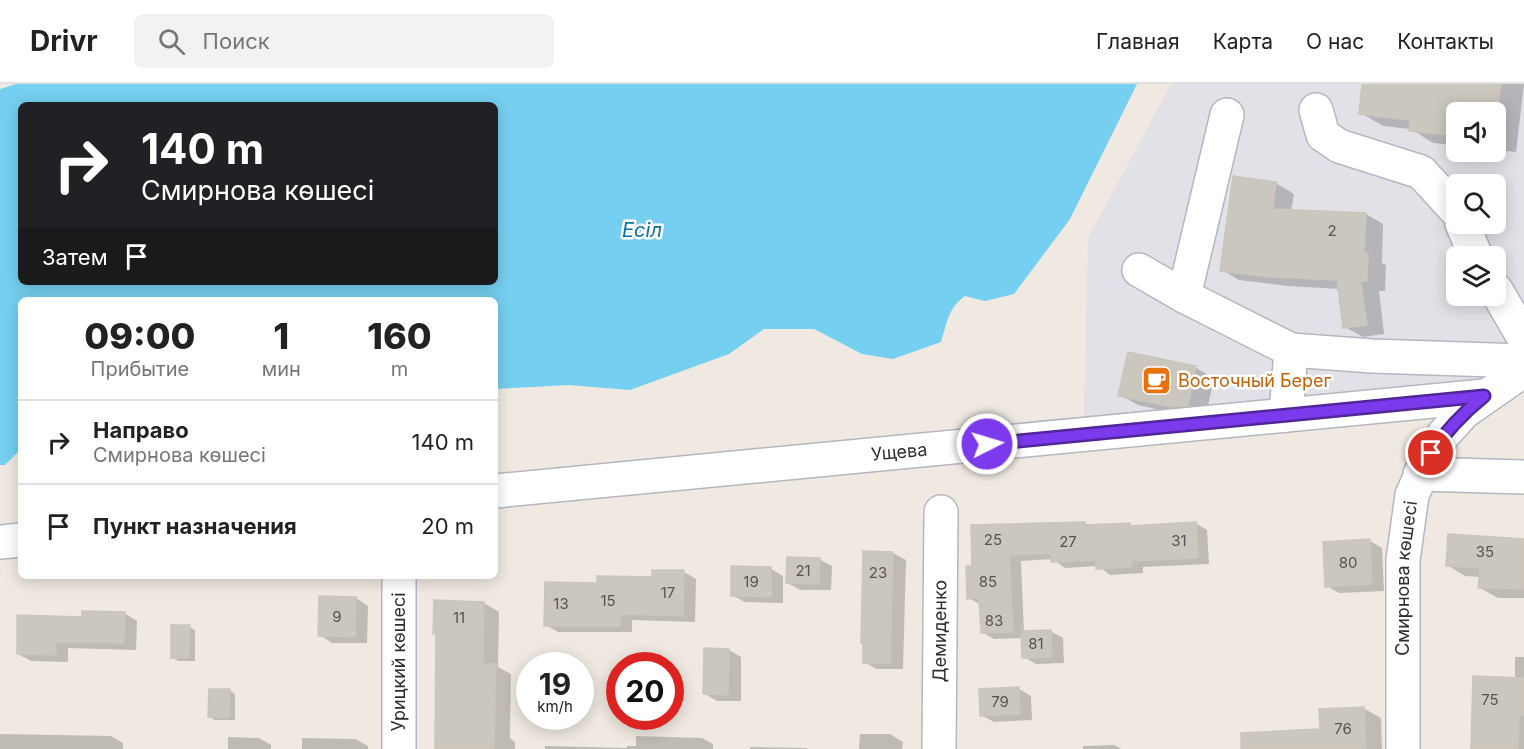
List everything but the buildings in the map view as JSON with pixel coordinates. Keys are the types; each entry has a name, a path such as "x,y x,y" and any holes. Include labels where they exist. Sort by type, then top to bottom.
{"street":[{"path":"1316,110 1323,135 1339,146 1421,172 1446,199"},
{"path":"1184,296 1227,115"},
{"path":"1139,270 1184,296 1291,350 1372,356 1524,361"},
{"path":"1505,306 1524,338"},
{"path":"1286,415 1291,350"},
{"name":"Смирнова көшесі","path":"1404,749 1403,560 1412,495 1431,453 1444,434 1464,412 1484,396 1524,370"},
{"name":"Ущева","path":"498,491 1484,396"},
{"path":"1420,474 1524,477"},
{"name":"Демиденко","path":"939,749 941,512"},
{"path":"0,542 18,540"},
{"name":"Урицкий көшесі","path":"399,579 399,749"}],"shaded area":[{"path":"1171,84 1524,84 1524,345 1471,383 1084,421 1088,238"}],"water":[{"name":"Есіл","path":"16,84 1137,84 1070,219 1014,294 985,301 965,296 952,311 941,342 893,359 862,354 814,329 764,329 729,354 630,390 569,385 498,389 498,297 18,297 18,452 5,465 0,465 0,89"}],"place":[{"name":"Восточный Берег","path":"1157,381"}],"route":[{"path":"987,444 1484,396 1464,412 1431,453"}]}
